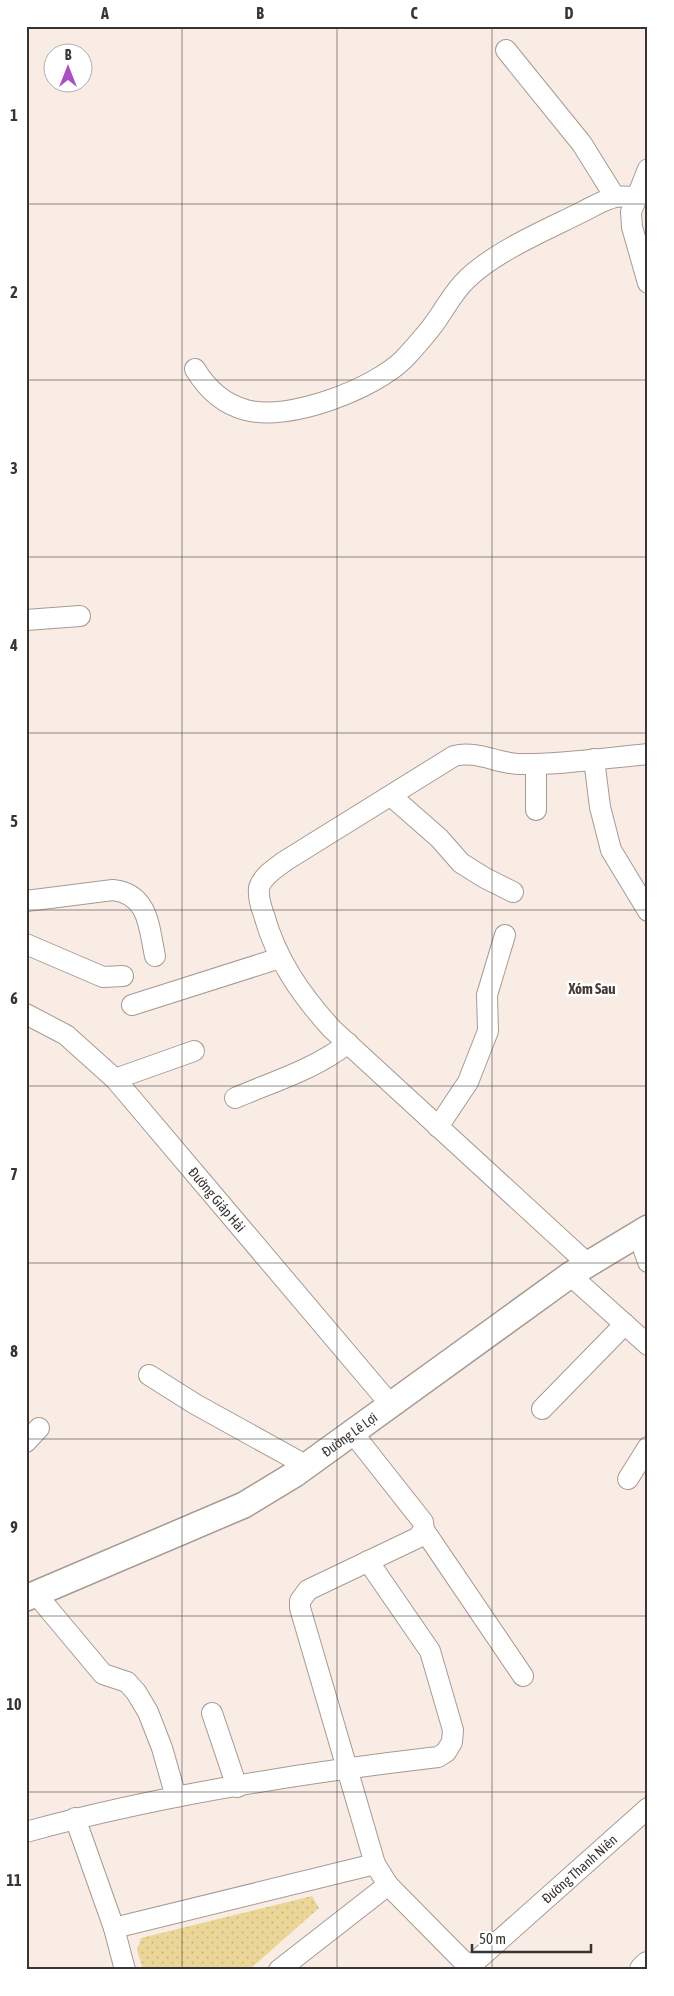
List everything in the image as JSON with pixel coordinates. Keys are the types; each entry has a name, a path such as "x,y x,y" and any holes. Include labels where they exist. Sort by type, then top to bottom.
{"highway":[{"path":"644,1970 648,1966"}],"main road":[{"name":"Đường Lê Lợi","path":"31,1596 244,1505 307,1466 390,1404 579,1270 643,1231"}],"street":[{"path":"506,50 582,144 615,197"},
{"path":"648,169 635,197 631,220 648,283"},
{"path":"195,368 215,394 247,411 267,413 285,411 338,398 380,377 403,360 468,278 496,258 551,227 615,197 635,197"},
{"path":"26,620 80,616"},
{"path":"648,754 536,764 515,764 460,754 448,759 285,860 265,876 259,888 260,902 267,928 280,958 307,1001 348,1043 438,1126 579,1270 624,1324 648,1345"},
{"path":"594,759 600,807 611,850 648,911"},
{"path":"536,764 536,810"},
{"path":"391,796 439,838 462,863 485,878 513,892"},
{"path":"26,902 113,890 126,892 136,898 144,909 155,956"},
{"path":"438,1126 468,1082 488,1031 487,995 505,935"},
{"path":"26,944 103,977 123,976"},
{"path":"132,1005 280,958"},
{"name":"Đường Giáp Hải","path":"26,1014 66,1035 115,1079 390,1404"},
{"path":"235,1098 335,1054 348,1043"},
{"path":"115,1079 194,1051"},
{"path":"643,1231 648,1262"},
{"path":"542,1408 624,1324"},
{"path":"149,1375 195,1404 307,1466"},
{"path":"352,1432 423,1522 424,1530 523,1676"},
{"path":"628,1479 648,1447"},
{"path":"424,1530 417,1538 308,1590 300,1601 302,1615 376,1864 388,1885 468,1968"},
{"path":"26,1832 75,1818 176,1797 347,1768 438,1757 446,1752 452,1742 451,1717 430,1651 368,1561"},
{"path":"31,1596 103,1674 128,1682 136,1692 148,1712 176,1797"},
{"path":"212,1713 237,1788"},
{"name":"Đường Thanh Niên","path":"468,1968 648,1808"},
{"path":"75,1818 114,1928 125,1970"},
{"path":"114,1928 376,1864"},
{"path":"280,1970 388,1885"}],"shaded area":[{"path":"312,1896 319,1908 249,1970 143,1970 137,1950 141,1938"}],"district":[{"name":"Xóm Sau","path":"592,989"}]}
